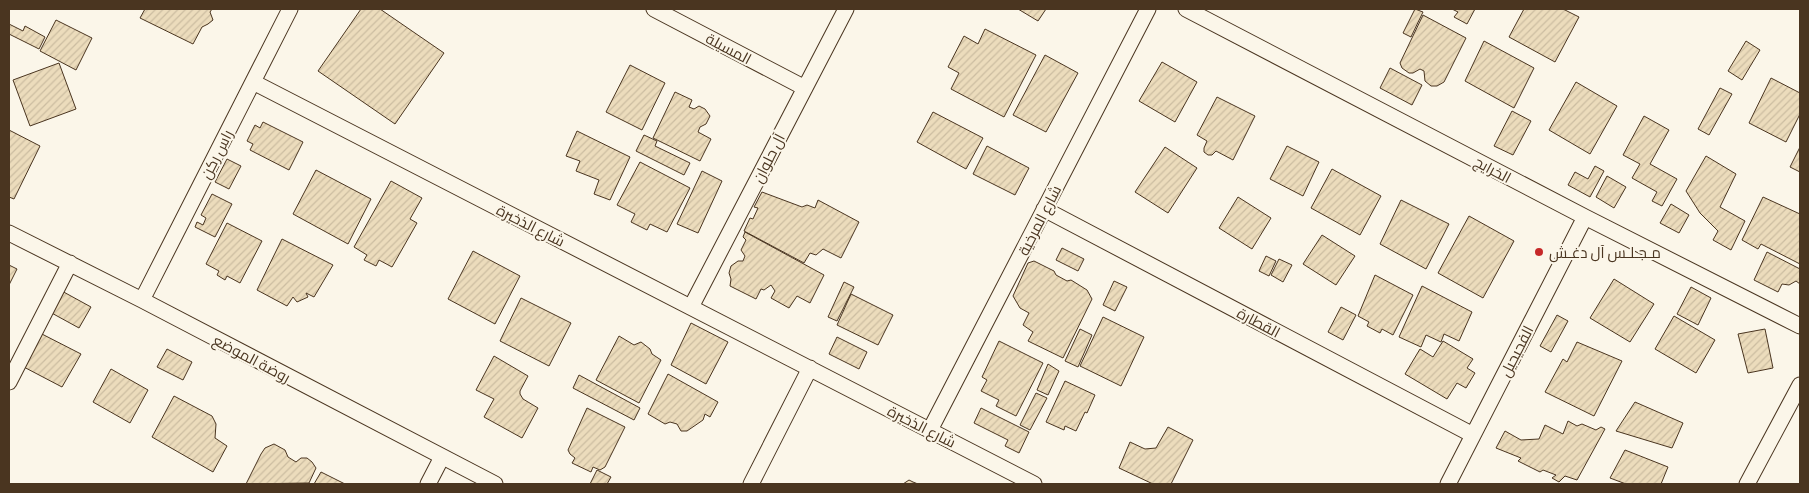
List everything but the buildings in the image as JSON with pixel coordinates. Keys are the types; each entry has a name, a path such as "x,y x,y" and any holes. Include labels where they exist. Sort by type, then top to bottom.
{"street":[{"name":"راس ركن","path":"142,300 290,9"},
{"name":"المسيلة","path":"654,9 805,88"},
{"name":"آل حلوان","path":"691,307 846,9"},
{"name":"شارع المرخية","path":"930,430 1148,9"},
{"name":"الخرايج","path":"1186,9 1585,217 1800,326"},
{"name":"شارع الذخيرة","path":"252,82 1034,484"},
{"name":"القطارة","path":"1044,209 1473,435"},
{"name":"الفحيحيل","path":"1448,484 1585,217"},
{"name":"روضة الموضع","path":"9,233 142,300 495,484"},
{"path":"9,382 70,263"},
{"path":"751,484 810,368"},
{"path":"1747,484 1800,384"},
{"path":"428,484 442,457"}],"place":[{"name":"مـجـلـس آل دغـش","path":"1539,252"}]}
